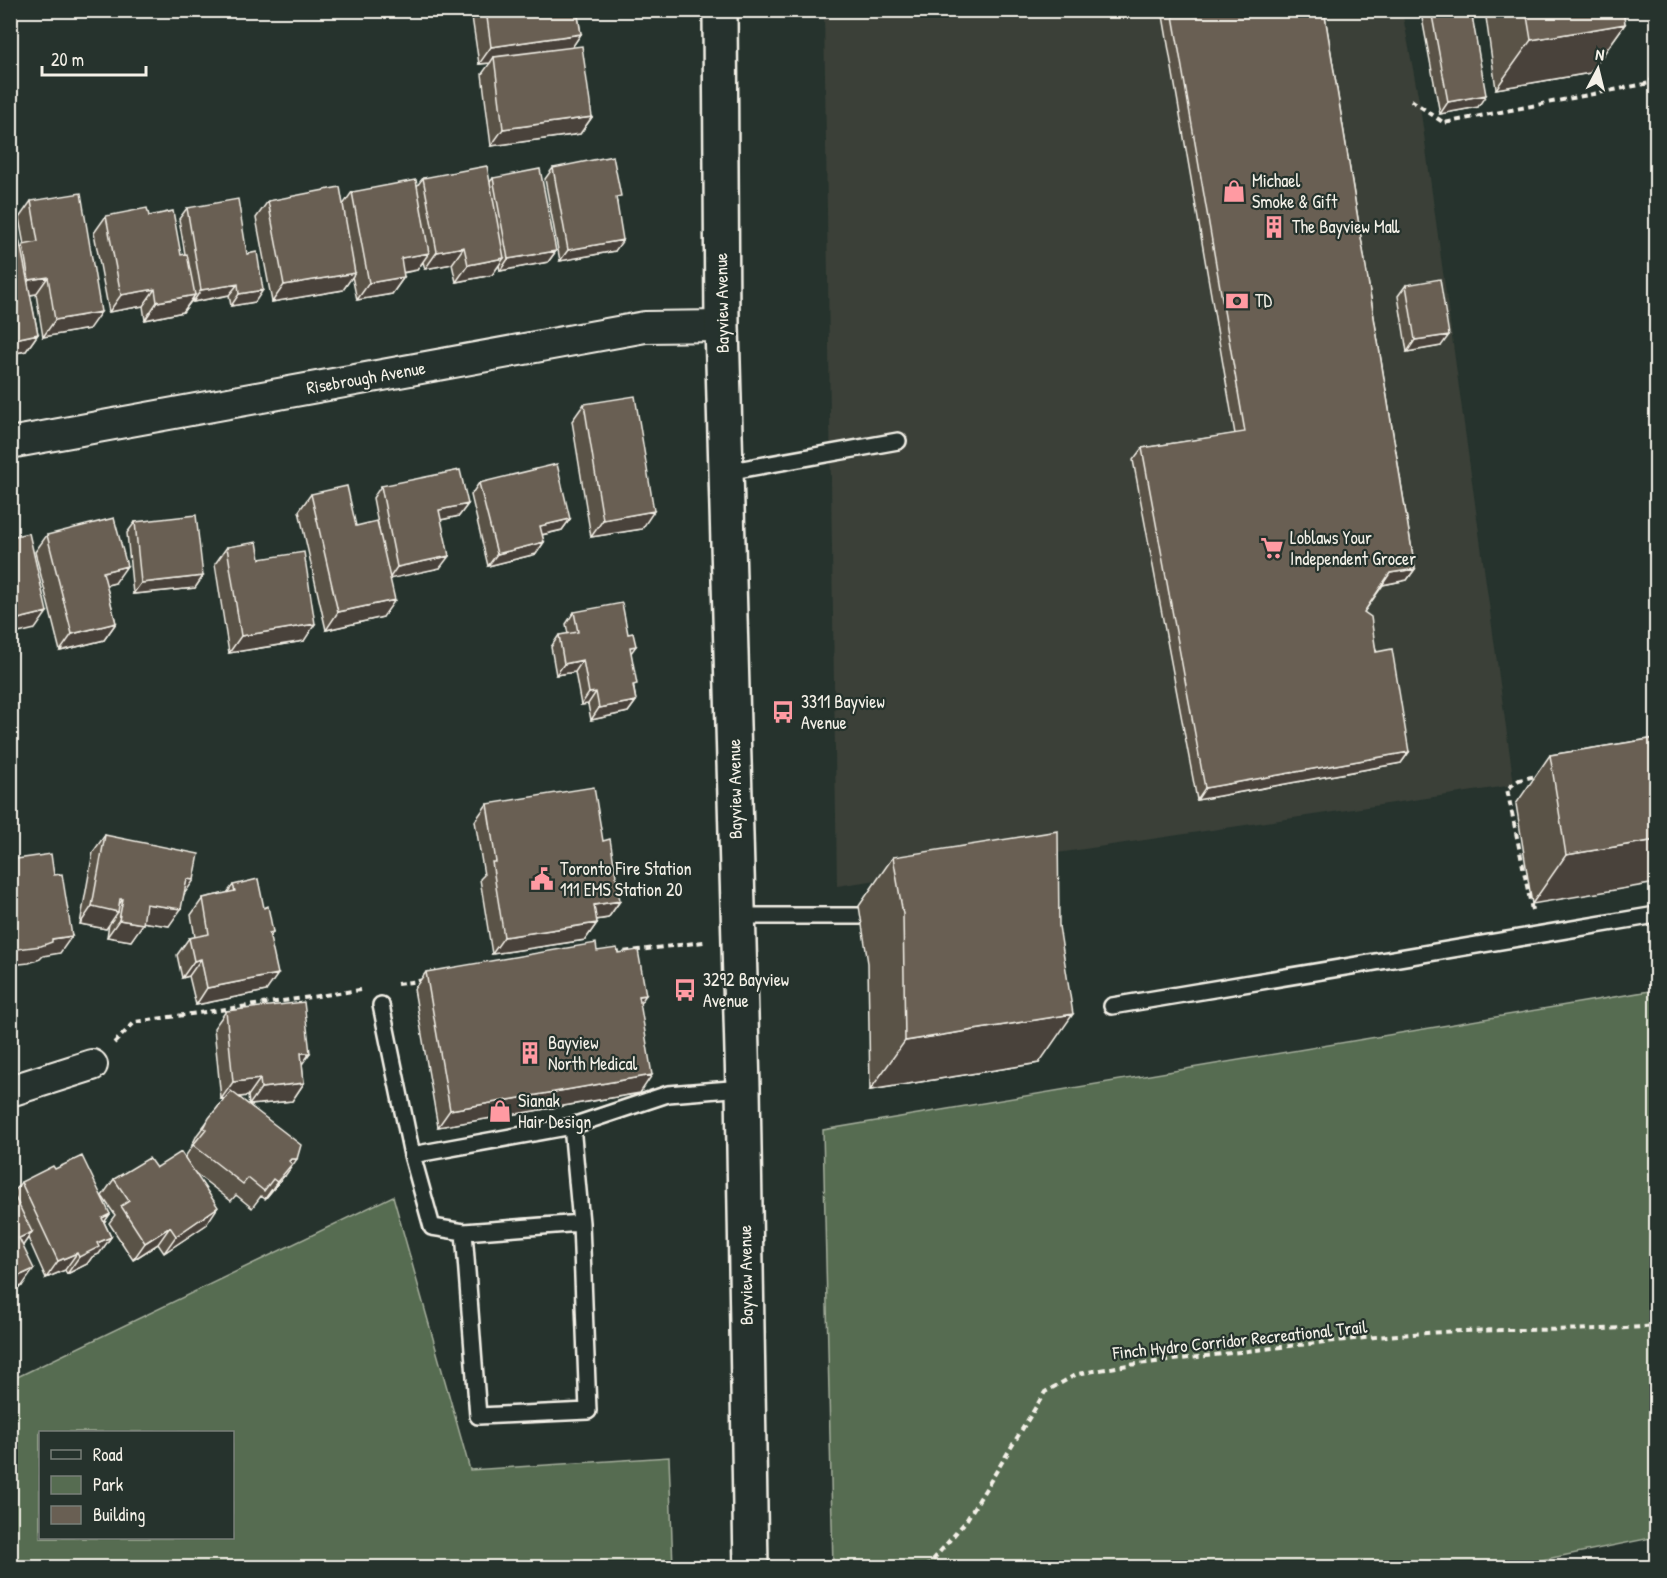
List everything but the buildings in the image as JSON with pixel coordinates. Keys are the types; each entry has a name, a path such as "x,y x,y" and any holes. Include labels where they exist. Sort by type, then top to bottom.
{"main road":[{"name":"Bayview Avenue","path":"720,10 722,326 743,1088 751,1568"}],"street":[{"name":"Risebrough Avenue","path":"10,443 645,327 722,326"},
{"path":"10,1090 92,1065"}],"lane":[{"path":"726,472 898,441"},
{"path":"1112,1006 1656,915"},
{"path":"738,928 861,916"},
{"path":"381,1005 412,1155 432,1227 464,1232 581,1223"},
{"path":"412,1155 573,1126 668,1094 743,1088"},
{"path":"464,1232 478,1416 588,1411 581,1223 573,1126"}],"path":[{"path":"1411,100 1444,123 1650,83 1656,70"},
{"path":"1537,935 1507,789 1519,780 1543,774"},
{"path":"606,954 738,928"},
{"path":"394,985 429,980"},
{"path":"92,1065 135,1022 370,988"},
{"name":"Finch Hydro Corridor Recreational Trail","path":"926,1568 966,1521 1045,1392 1077,1374 1128,1365 1439,1332 1522,1328 1608,1330 1656,1326"}],"shaded area":[{"path":"824,11 1402,11 1420,106 1514,785 837,886"}],"green space":[{"path":"1656,990 1656,1537 1502,1568 833,1567 823,1130"},
{"path":"393,1196 470,1470 669,1457 673,1567 11,1567 11,1380"}],"place":[{"name":"Michael Smoke & Gift","path":"1234,191"},
{"name":"The Bayview Mall","path":"1274,227"},
{"name":"TD","path":"1237,301"},
{"name":"Loblaws Your Independent Grocer","path":"1272,548"},
{"name":"3311 Bayview Avenue","path":"783,712"},
{"name":"Toronto Fire Station 111 EMS Station 20","path":"542,879"},
{"name":"3292 Bayview Avenue","path":"685,990"},
{"name":"Bayview North Medical","path":"530,1053"},
{"name":"Sianak Hair Design","path":"500,1111"}]}
